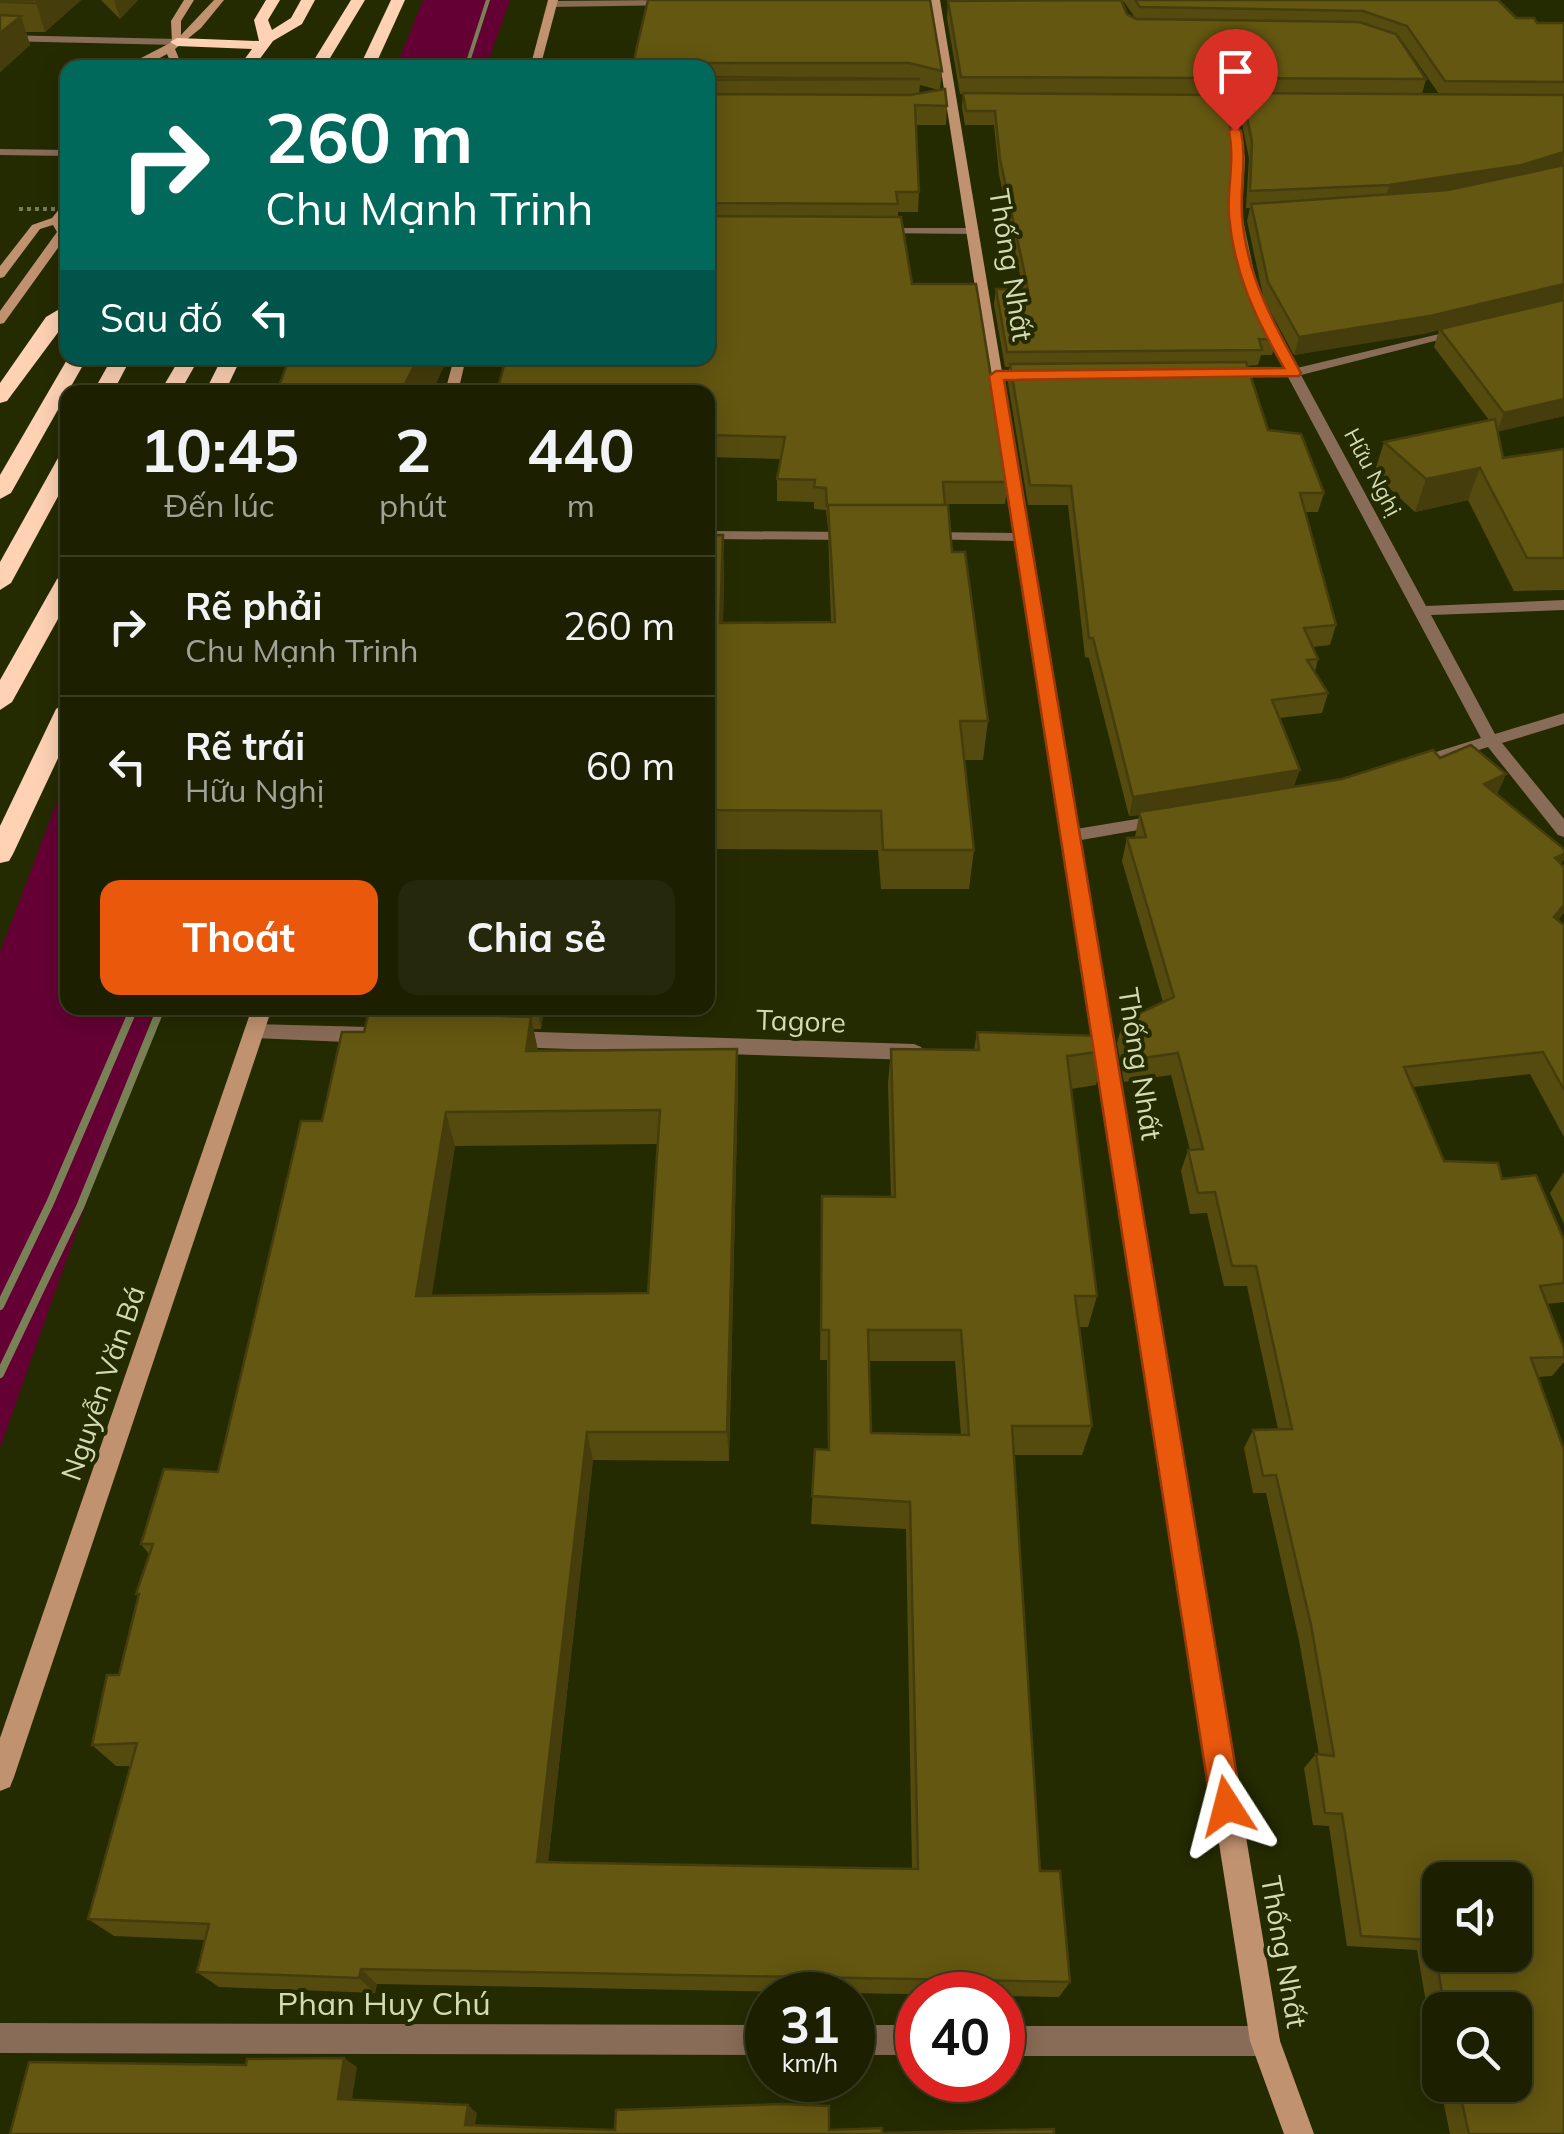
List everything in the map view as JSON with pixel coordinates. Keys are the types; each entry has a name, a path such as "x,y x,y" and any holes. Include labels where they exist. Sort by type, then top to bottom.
{"highway":[{"path":"266,41 261,20 273,0"},
{"path":"251,60 266,41 297,21 308,0"},
{"path":"321,60 358,0"},
{"path":"370,60 398,0"},
{"path":"173,46 266,41"},
{"path":"0,397 60,316"},
{"path":"0,492 60,388"},
{"path":"0,583 60,473"},
{"path":"0,702 60,593"},
{"path":"0,854 60,726"}],"street":[{"path":"175,60 176,22 190,0"},
{"path":"142,60 173,46 206,20 219,0"},
{"path":"538,60 553,2 686,3"},
{"path":"916,2 956,10"},
{"name":"Thống Nhất","path":"936,4 1070,836 1096,1058 1265,2041 1299,2134"},
{"path":"0,38 173,46"},
{"path":"937,99 971,100"},
{"path":"1189,103 1285,104"},
{"name":"Hữu Nghị","path":"1229,104 1240,158 1236,215 1254,301 1490,739 1564,831"},
{"path":"0,152 60,153"},
{"path":"0,274 6,258 36,227 56,220 60,214"},
{"path":"1236,215 1254,214"},
{"path":"56,220 60,227"},
{"path":"859,231 973,231"},
{"path":"0,320 60,236"},
{"path":"1214,374 1294,373 1468,331"},
{"path":"996,376 1016,375"},
{"path":"715,536 865,536"},
{"path":"904,536 1022,537"},
{"path":"1422,611 1564,605"},
{"path":"1403,769 1564,718"},
{"path":"1070,836 1182,817"},
{"path":"258,1019 393,1036"},
{"name":"Nguyễn Văn Bá","path":"0,1778 258,1019"},
{"name":"Tagore","path":"492,1038 928,1053"},
{"name":"Phan Huy Chú","path":"0,2038 745,2040"},
{"path":"1025,2040 1265,2041"}],"path":[{"path":"18,209 60,209"}],"shaded area":[{"path":"423,0 510,0 489,60 399,60"},
{"path":"60,793 60,1015 153,1015 0,1448 0,952"}],"building":[{"path":"0,0 39,0 36,3"},
{"path":"648,0 930,0 942,71 909,63 634,60"},
{"path":"1121,0 1127,14 1136,19 1359,22 1396,34 1426,79 961,77 948,1"},
{"path":"1135,0 1498,0 1516,18 1564,23 1564,82 1445,81 1407,26 1363,11 1140,7"},
{"path":"0,15 21,16 0,33"},
{"path":"715,77 920,79 715,80"},
{"path":"945,89 947,106 915,105 919,192 896,192 898,204 715,203 715,94 910,95"},
{"path":"963,93 1224,95 1234,144 1229,201 1248,287 1276,340 1259,339 1262,350 1007,352 996,289 1028,289 1000,159 995,111 966,111"},
{"path":"1242,93 1564,95 1564,152 1522,165 1389,185 1250,191 1252,142"},
{"path":"1564,165 1564,284 1430,316 1299,337 1268,282 1251,204 1448,190"},
{"path":"715,216 901,217 912,284 976,284 1008,482 943,482 945,505 827,506 826,488 814,487 815,480 777,479 785,437 715,435 715,385 499,385 504,365 715,365"},
{"path":"1564,300 1564,399 1504,413 1440,329"},
{"path":"1246,362 1268,430 1301,434 1324,493 1300,493 1336,625 1304,628 1318,659 1307,660 1328,693 1272,700 1300,770 1133,797 1093,638 1089,638 1071,486 1030,485 1010,364"},
{"path":"287,365 414,365 404,385 279,385"},
{"path":"1495,419 1503,458 1564,449 1564,558 1527,558 1480,468 1426,479 1384,442"},
{"path":"828,505 948,505 952,552 965,552 988,721 960,721 974,850 883,850 881,811 715,810 715,535 723,535 720,623 835,622"},
{"path":"1471,745 1506,774 1484,784 1564,849 1564,854 1555,858 1564,867 1564,905 1554,917 1564,925 1564,1090 1543,1052 1404,1067 1444,1161 1498,1163 1502,1179 1536,1175 1564,1240 1564,1283 1540,1286 1564,1357 1531,1358 1564,1450 1564,2134 1469,2134 1462,2102 1532,2102 1532,1992 1442,1992 1438,1972 1532,1972 1532,1862 1422,1862 1422,1939 1361,1936 1342,1814 1325,1813 1316,1754 1334,1756 1311,1625 1276,1475 1263,1476 1253,1430 1292,1429 1256,1266 1232,1266 1215,1192 1198,1193 1188,1150 1203,1149 1178,1053 1130,1060 1123,1021 1174,997 1127,838 1146,837 1139,812 1342,779 1433,750 1440,758"},
{"path":"368,1015 531,1017 526,1051 737,1049 727,1432 587,1432 537,1862 918,1869 910,1502 812,1496 815,1449 829,1450 829,1330 821,1330 822,1196 895,1197 891,1049 979,1050 977,1032 1102,1036 1105,1051 1067,1056 1097,1296 1075,1296 1092,1426 1012,1426 1040,1871 1060,1871 1070,1982 1025,1981 1025,1972 895,1972 895,1979 875,1978 875,1972 745,1972 745,1976 361,1969 359,1978 197,1972 209,1924 88,1919 137,1743 92,1745 107,1675 119,1675 136,1594 153,1544 141,1544 164,1469 218,1472 301,1121 322,1121 342,1032 364,1032","holes":["660,1110 648,1293 416,1296 446,1112","868,1330 961,1330 969,1435 871,1433"]},
{"path":"344,2058 338,2099 468,2105 465,2125 615,2130 616,2110 782,2104 829,2106 829,2130 882,2128 882,2133 1054,2129 1054,2134 10,2134 29,2062 246,2065 247,2059"}],"railway":[{"path":"469,60 488,0"},
{"path":"0,1306 50,1203 131,1015"},
{"path":"0,1374 80,1207 158,1015"}],"route":[{"path":"1227,1806 996,376 1294,373 1254,301 1236,215 1240,158 1235,131"}]}
